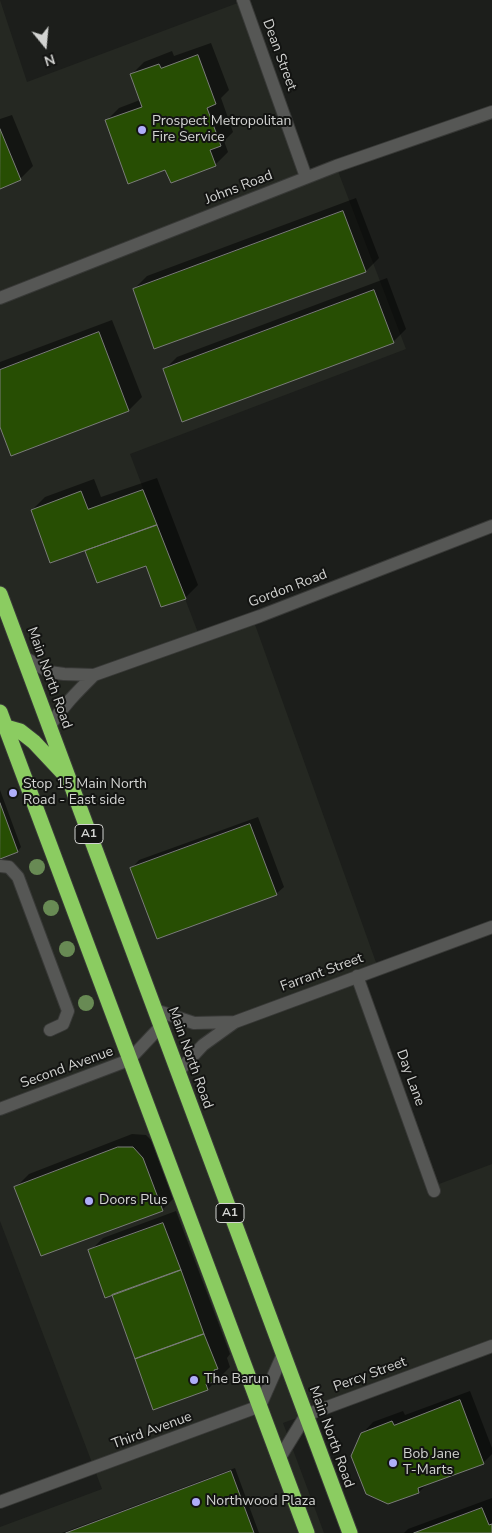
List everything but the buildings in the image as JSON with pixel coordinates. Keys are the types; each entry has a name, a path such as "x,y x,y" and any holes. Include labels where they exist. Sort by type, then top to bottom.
{"highway":[{"name":"Main North Road","path":"0,594 350,1533"},
{"path":"0,712 3,729 307,1533"},
{"path":"3,729 20,731 34,742 69,780"}],"street":[{"name":"Dean Street","path":"243,0 306,177"},
{"name":"Johns Road","path":"0,298 306,177 492,112"},
{"name":"Gordon Road","path":"24,657 49,672 94,675 260,616 492,526"},
{"name":"Gordon Road","path":"49,727 69,699 94,675"},
{"path":"0,866 9,867 18,877 68,1011 64,1024 50,1030"},
{"name":"Farrant Street","path":"178,1072 203,1045 235,1022 492,927"},
{"name":"Day Lane","path":"357,976 434,1191"},
{"path":"155,1010 194,1023 235,1022"},
{"name":"Second Avenue","path":"0,1109 129,1060 161,1026"},
{"name":"Percy Street","path":"306,1415 492,1346"},
{"path":"260,1406 283,1354"},
{"name":"Third Avenue","path":"0,1502 260,1406"},
{"path":"279,1459 306,1415"}],"shaded area":[{"path":"0,0 27,82 243,1 306,177 336,166 406,349 130,454 200,638 253,619 378,968 363,974 439,1184 492,1164 492,1346 283,1423 324,1533 0,1533 0,1527 102,1489 0,1221"}],"place":[{"name":"Prospect Metropolitan Fire Service","path":"142,130"},
{"name":"Stop 15 Main North Road - East side","path":"13,793"},
{"name":"Doors Plus","path":"89,1201"},
{"name":"The Barun","path":"194,1380"},
{"name":"Bob Jane T-Marts","path":"393,1463"},
{"name":"Northwood Plaza","path":"196,1502"}]}
